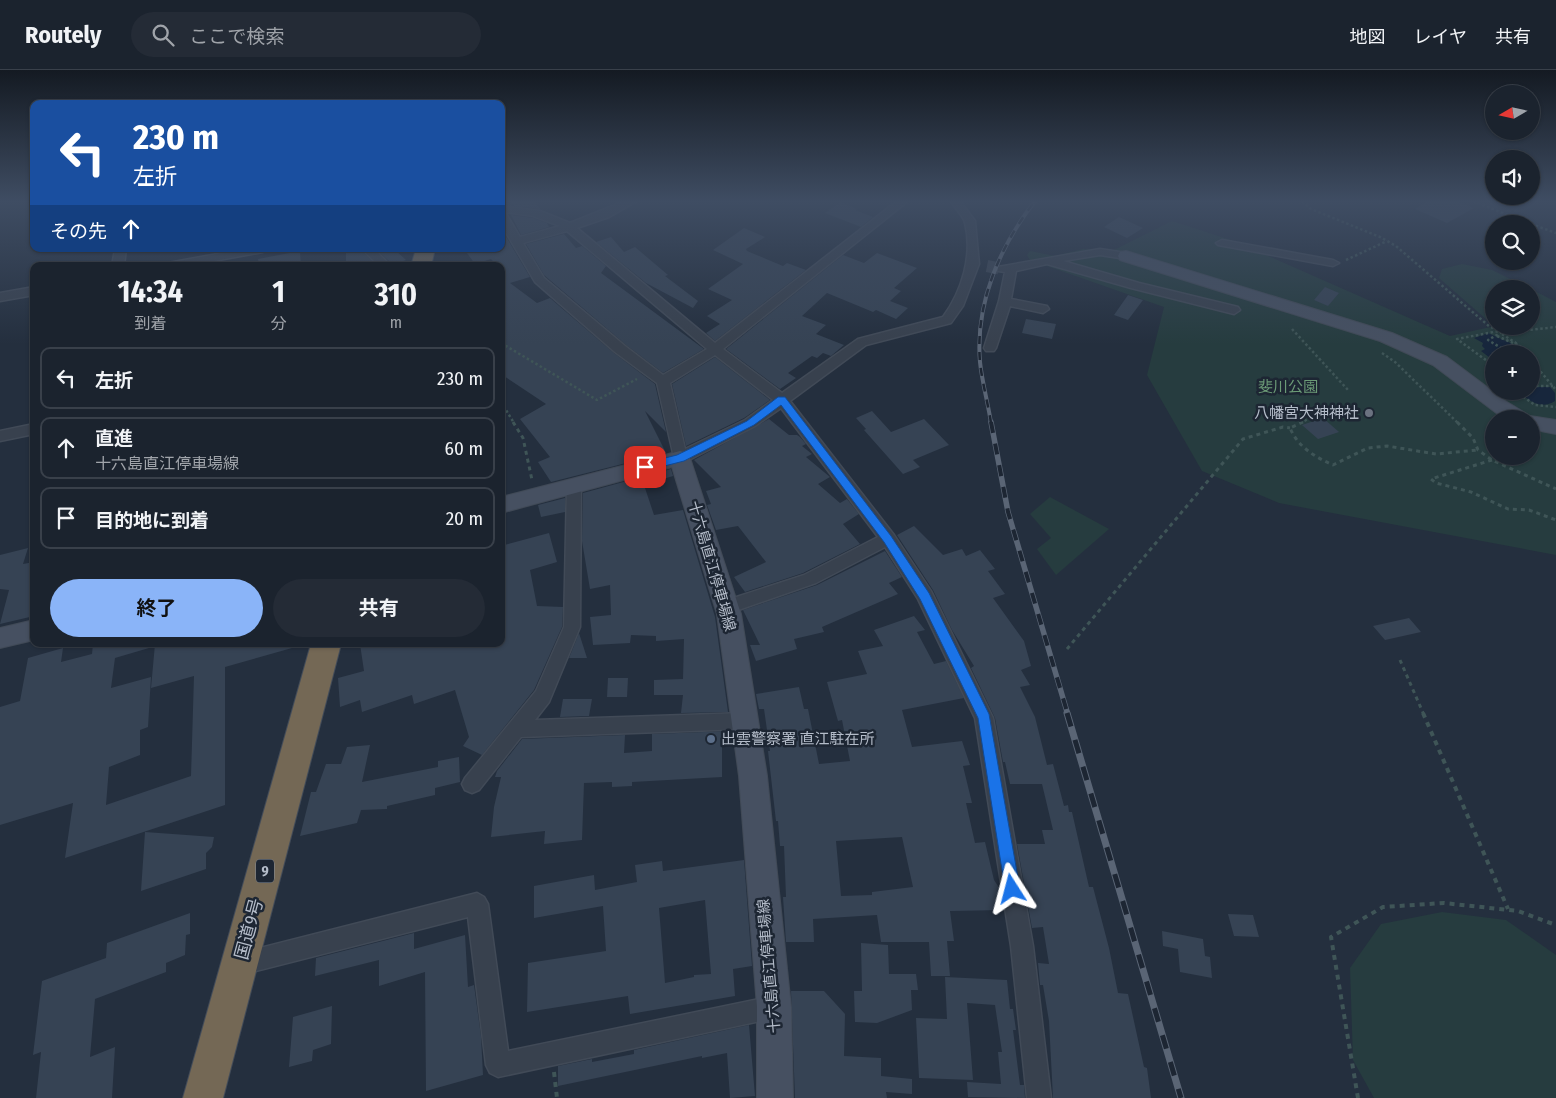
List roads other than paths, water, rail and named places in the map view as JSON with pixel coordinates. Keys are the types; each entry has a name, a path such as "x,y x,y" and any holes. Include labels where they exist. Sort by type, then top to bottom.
{"highway":[{"name":"国道9号","path":"203,1098 325,647"}],"main road":[{"path":"1126,256 1386,337 1440,361 1505,410"},
{"path":"1540,424 1556,427"},
{"path":"505,504 680,458"},
{"name":"十六島直江停車場線","path":"680,458 726,607 745,721 753,776 774,1007 775,1098"},
{"path":"0,638 30,631"}],"street":[{"path":"522,249 540,280 620,349 663,382 680,458 750,423 862,342 947,320 958,306 972,264 971,249"},
{"path":"595,249 715,349 782,400 888,539 925,596 984,718 1022,946 1039,1098"},
{"path":"663,382 715,349 841,249"},
{"path":"1254,249 1333,264"},
{"path":"190,262 246,252"},
{"path":"371,252 381,262"},
{"path":"990,348 1005,301 1007,269 1100,252 1126,256"},
{"path":"1050,261 1135,286 1234,310"},
{"path":"972,264 987,266"},
{"path":"0,297 30,292"},
{"path":"1005,301 1043,309"},
{"path":"0,436 30,430"},
{"path":"472,784 543,696 572,627 574,485"},
{"path":"726,607 810,579 888,539"},
{"path":"516,728 745,721"},
{"path":"240,964 477,904 498,1066 774,1007"}],"water":[{"path":"1485,334 1492,335 1515,345 1485,345 1485,349 1482,346 1483,343 1474,338"},
{"path":"1540,387 1550,387 1555,393 1555,401 1550,404 1545,405 1529,400 1540,400"}],"tunnel":[{"path":"987,266 1002,269"}],"railway":[{"path":"991,423 982,377 979,340 986,297 992,276 1005,249"},
{"path":"991,422 1008,512 1068,715"},
{"path":"1067,713 1181,1098"}],"place":[{"name":"八幡宮大神神社","path":"1369,413"},
{"name":"出雲警察署 直江駐在所","path":"711,739"}],"park label":[{"name":"斐川公園","path":"1288,387"}]}
